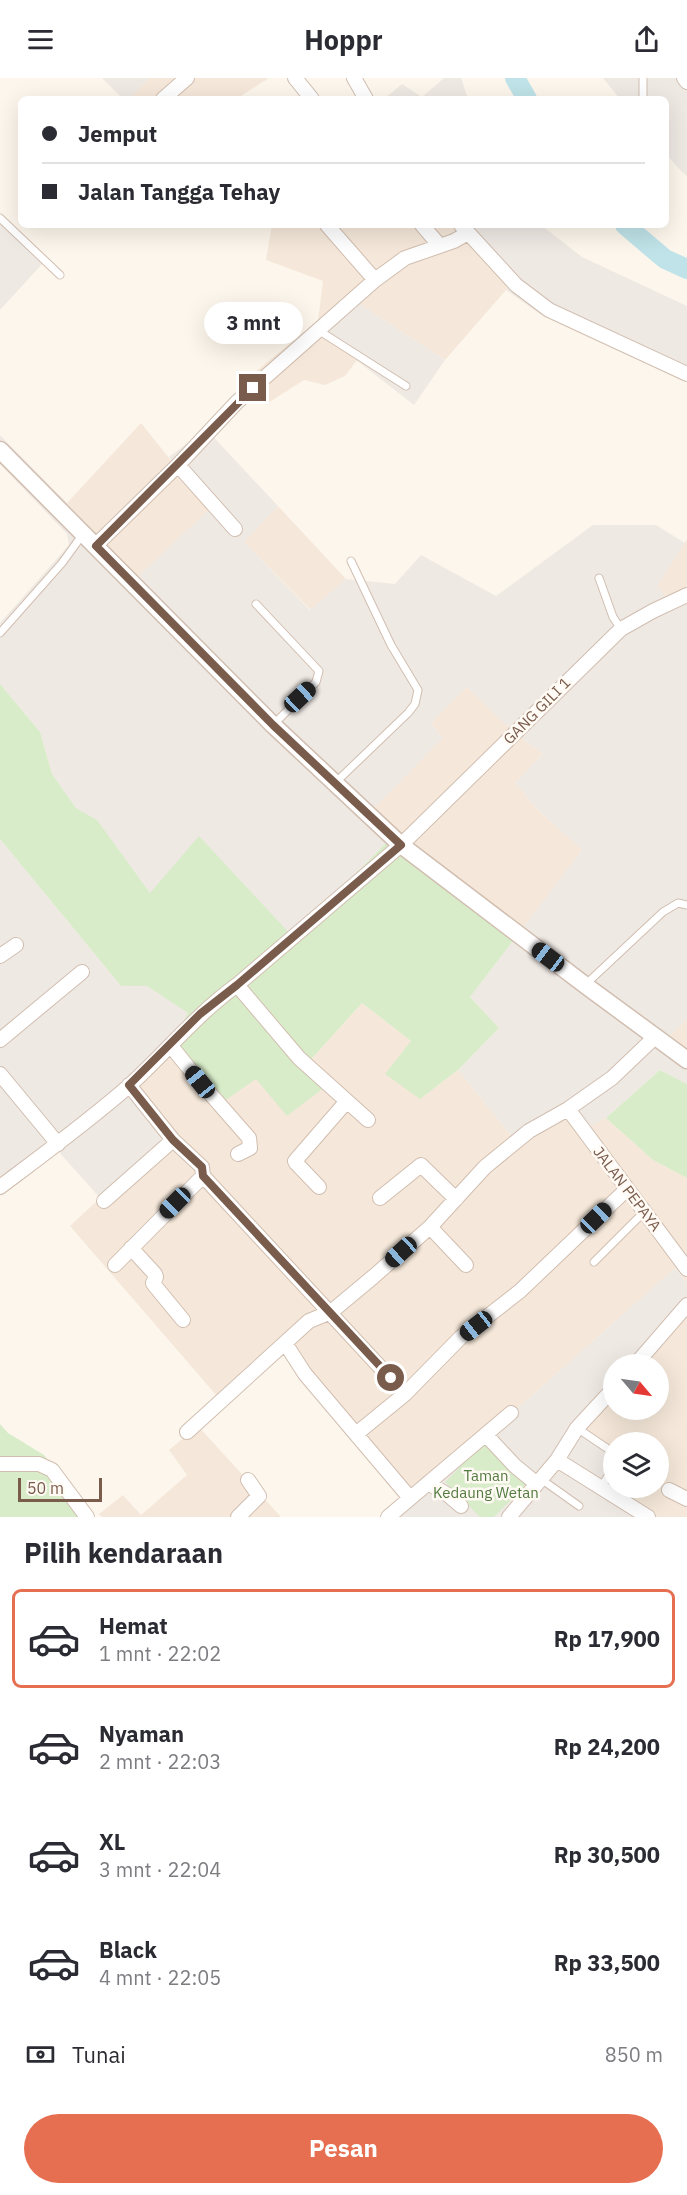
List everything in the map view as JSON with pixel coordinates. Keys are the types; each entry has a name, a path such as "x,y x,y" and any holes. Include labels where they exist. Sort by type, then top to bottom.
{"street":[{"path":"166,96 187,78"},
{"path":"295,78 310,96"},
{"path":"354,78 364,96"},
{"path":"684,78 687,82"},
{"path":"330,228 375,280"},
{"path":"425,228 440,246"},
{"path":"89,540 178,465 237,402 375,280 405,258 454,241 464,229 516,285 549,310 687,374"},
{"path":"0,450 273,725 401,845 687,1060"},
{"path":"178,465 235,529"},
{"name":"GANG GILI 1","path":"0,1187 58,1144 129,1085 212,1004 401,845 621,629 687,596"},
{"path":"0,956 16,945"},
{"path":"0,1040 82,972"},
{"path":"237,985 299,1058 368,1120"},
{"path":"187,1432 309,1321 331,1312 430,1227 486,1167 529,1131 568,1109 612,1078 655,1037"},
{"path":"171,1046 249,1138 250,1148 238,1154"},
{"path":"0,1074 58,1144"},
{"path":"129,1085 173,1140 202,1167 203,1176 405,1394"},
{"path":"319,1186 296,1161 347,1101"},
{"name":"JALAN PEPAYA","path":"568,1109 687,1269"},
{"path":"104,1201 173,1140"},
{"path":"380,1198 421,1165 456,1199"},
{"path":"115,1265 203,1176"},
{"path":"356,1434 405,1394 461,1337 520,1291 627,1189"},
{"path":"430,1227 466,1265"},
{"path":"131,1248 157,1276 153,1283 183,1320"},
{"path":"645,1354 687,1305"},
{"path":"285,1343 305,1374 410,1498"},
{"path":"509,1517 557,1460 577,1428 603,1400"},
{"path":"388,1517 511,1413"},
{"path":"486,1435 515,1466 539,1481"},
{"path":"557,1460 648,1517"},
{"path":"0,1464 39,1464 52,1470 87,1517"},
{"path":"238,1517 259,1496 248,1480"},
{"path":"428,1483 461,1506"},
{"path":"669,1490 687,1498"}],"lane":[{"path":"643,78 643,96"},
{"path":"0,218 60,275"},
{"path":"318,330 406,386"},
{"path":"0,633 62,563 89,540"},
{"path":"335,783 408,713 415,704 418,690 390,645 351,561"},
{"path":"599,578 613,617 621,629"},
{"path":"256,604 319,670 316,682 273,725"},
{"path":"585,985 663,912 678,903 687,904"},
{"path":"594,1262 644,1212"},
{"path":"577,1428 603,1446"},
{"path":"539,1481 579,1506"}],"shaded area":[{"path":"102,78 149,78 132,96 120,96"},
{"path":"149,78 269,78 241,96 132,96"},
{"path":"444,78 461,78 467,96 423,96"},
{"path":"603,78 687,78 687,176 669,157 669,96 618,96"},
{"path":"402,84 420,96 388,96"},
{"path":"0,217 44,262 0,310"},
{"path":"271,228 462,228 508,279 506,290 445,360 353,300 324,335 357,360 345,376 325,385 304,380 268,403 243,382 318,320 323,281 266,260"},
{"path":"462,228 545,228 582,257 687,306 687,376 540,314 506,290 508,279"},
{"path":"353,300 445,360 414,405 324,335"},
{"path":"141,423 210,509 135,580 67,503"},
{"path":"206,429 278,506 244,542 310,610 346,579 395,584 421,555 496,596 593,525 656,525 685,543 657,586 667,599 687,591 687,1019 666,1040 687,1053 687,1084 660,1070 606,1118 588,1127 569,1099 513,1138 458,1070 499,1028 470,997 582,850 538,810 515,783 543,754 516,734 467,687 431,723 443,738 364,818 388,841 292,938 150,893 97,821 76,808 52,774 40,732 0,684 0,623 69,545 67,534 0,464 0,435 67,503 135,579 210,509 169,457"},
{"path":"278,506 346,579 311,610 243,541"},
{"path":"687,539 687,591 667,599 657,586"},
{"path":"467,687 516,734 543,754 515,783 538,810 582,850 519,933 364,818 443,738 431,723"},
{"path":"0,839 121,986 147,986 189,1013 169,1050 126,1087 169,1140 100,1198 58,1151 0,1196"},
{"path":"362,1003 411,1041 420,1099 458,1070 513,1138 569,1099 588,1127 606,1118 653,1160 687,1178 687,1283 675,1268 518,1408 410,1499 285,1353 223,1403 70,1226 100,1198 125,1087 169,1050 256,1079 306,1065"},
{"path":"687,1019 687,1053 665,1040"},
{"path":"675,1268 687,1283 687,1300 641,1354 603,1354 603,1398 576,1430 603,1446 603,1498 615,1498 639,1517 391,1517"},
{"path":"687,1300 687,1517 639,1517 615,1498 669,1498 669,1432 603,1432 603,1446 576,1430 603,1398 603,1420 669,1420 669,1354 641,1354"},
{"path":"198,1426 281,1517 102,1517 99,1514 123,1495 141,1515 187,1475 169,1450"}],"green space":[{"path":"0,684 40,732 52,774 76,808 97,820 150,893 199,836 293,937 388,841 519,933 470,997 499,1028 458,1070 420,1099 385,1074 411,1041 362,1003 306,1065 325,1087 287,1116 256,1079 223,1102 174,1040 188,1013 147,986 121,986 0,839"},
{"path":"660,1070 687,1084 687,1178 653,1160 606,1118"},
{"path":"0,1424 8,1433 44,1455 94,1517 0,1517"},
{"name":"Taman Kedaung Wetan","path":"484,1443 526,1485 494,1517 480,1517 445,1482"}],"waterway":[{"path":"515,78 525,96"},
{"path":"629,228 665,259 687,269"}],"route":[{"path":"253,388 96,546 273,725 401,845 212,1004 129,1085 173,1140 202,1167 203,1176 391,1378"}]}
